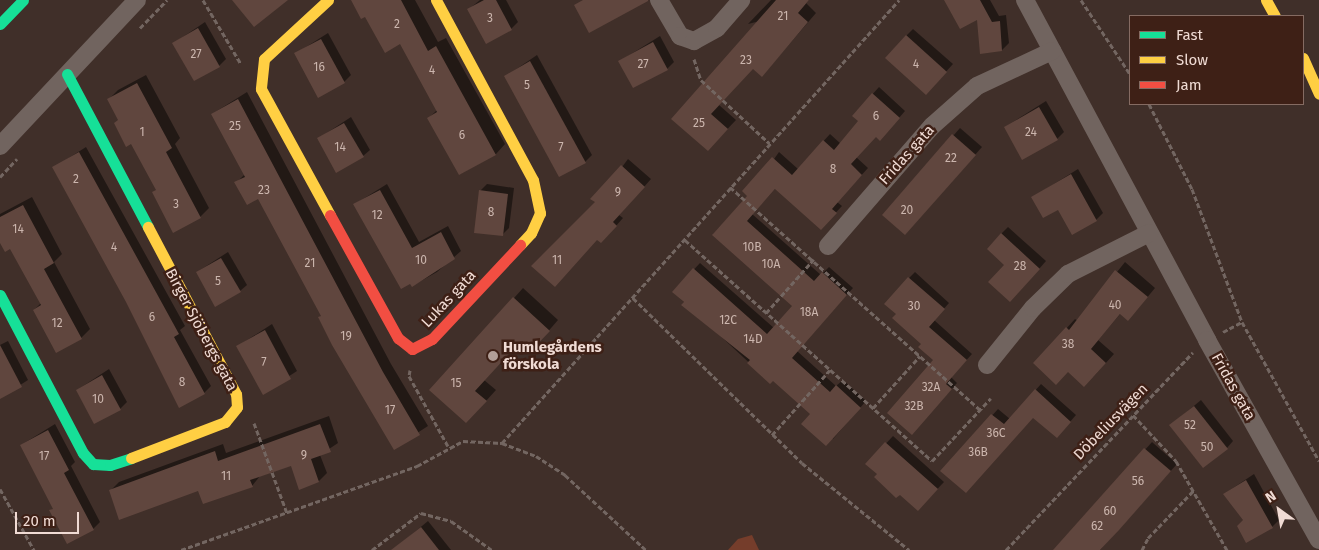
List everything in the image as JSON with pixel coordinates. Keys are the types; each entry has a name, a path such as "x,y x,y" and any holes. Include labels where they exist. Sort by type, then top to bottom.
{"street":[{"path":"0,24 23,0"},
{"path":"0,146 137,0"},
{"path":"328,0 264,60 261,89 398,338 412,349"},
{"name":"Lukas gata","path":"412,349 432,340 531,233 540,213 533,180 436,0"},
{"path":"659,0 680,36 694,41 717,28 741,0"},
{"name":"Fridas gata","path":"1025,0 1207,340 1319,540"},
{"path":"1266,0 1274,15"},
{"path":"1278,0 1285,15"},
{"name":"Fridas gata","path":"828,246 932,126 977,86 1052,51"},
{"path":"1304,60 1319,94"},
{"path":"1304,65 1311,77"},
{"name":"Birger Sjöbergs gata","path":"0,295 83,452 92,464 110,465 176,443 225,422 237,407 236,394 67,74"},
{"path":"987,365 1033,308 1068,274 1149,233"}],"path":[{"path":"203,0 234,55 261,89"},
{"path":"502,443 899,0"},
{"path":"1081,0 1129,72"},
{"path":"694,41 694,62 701,80 769,144"},
{"path":"1150,105 1192,189 1242,322 1319,461"},
{"path":"730,187 979,409"},
{"path":"685,240 932,461 991,398"},
{"path":"766,313 828,246"},
{"path":"633,298 772,435 909,550"},
{"name":"Döbeliusvägen","path":"1006,550 1133,415 1207,340 1242,322"},
{"path":"412,349 409,376 448,446"},
{"path":"873,408 920,356"},
{"path":"772,435 830,370"},
{"path":"237,407 254,424 286,513"},
{"path":"1133,415 1176,461 1227,550"},
{"path":"182,550 417,466 448,446 462,441 502,443 536,456 565,475 646,550"},
{"path":"0,490 34,550"},
{"path":"1142,550 1148,538 1194,490"},
{"path":"372,550 420,512 451,521 492,550"}],"shaded area":[{"path":"752,535 759,550 728,550 738,539"}],"building":[{"path":"232,0 288,0 254,27"},
{"path":"351,0 401,0 428,51 436,46 496,155 459,175 427,118 437,112 400,44 385,53 365,17 361,19"},
{"path":"484,0 496,0 512,30 486,44 467,9"},
{"path":"583,0 648,1 589,33 574,5"},
{"path":"776,0 809,0 798,13 808,22 762,77 753,69 711,114 728,129 708,151 671,119"},
{"path":"944,0 980,0 992,22 1000,21 1002,51 980,54 977,20 960,29"},
{"path":"198,28 220,67 194,81 172,43"},
{"path":"906,35 947,72 926,95 885,58"},
{"path":"321,39 345,83 318,98 294,53"},
{"path":"653,42 668,70 633,88 618,61"},
{"path":"530,61 586,163 559,177 504,76"},
{"path":"137,83 172,148 166,152 201,218 173,233 152,192 156,190 131,144 126,147 114,123 118,120 107,99"},
{"path":"872,93 900,118 880,141 876,137 851,164 862,175 832,209 837,213 821,230 775,189 747,221 814,281 822,272 847,295 792,358 830,392 836,385 861,408 826,446 801,424 810,414 773,381 770,384 747,363 750,360 681,305 684,302 672,292 693,268 767,334 792,306 712,235 747,196 742,191 772,157 792,175 823,140 834,150 858,121 852,116"},
{"path":"238,99 383,372 420,435 394,450 332,345 318,317 321,316 258,199 247,205 234,182 245,177 211,114"},
{"path":"1039,107 1058,140 1022,160 1004,127"},
{"path":"344,123 364,157 336,173 317,138"},
{"path":"952,134 976,155 905,235 882,215"},
{"path":"79,152 179,334 174,337 205,394 179,408 126,302 52,167"},
{"path":"621,165 645,187 613,222 617,226 601,243 597,240 555,287 531,266 595,202 590,199"},
{"path":"1071,174 1097,221 1072,235 1058,210 1043,218 1031,197"},
{"path":"380,190 412,248 441,232 455,259 412,287 410,284 401,289 353,204"},
{"path":"479,190 508,194 503,236 474,233"},
{"path":"23,205 54,263 44,269 82,339 56,353 33,310 41,305 10,249 5,252 0,243 0,217"},
{"path":"1001,233 1040,269 1010,302 988,282 1004,265 987,249"},
{"path":"221,258 241,292 215,307 196,272"},
{"path":"1115,270 1148,297 1128,321 1120,314 1091,349 1106,363 1084,387 1068,372 1056,385 1033,363 1066,327 1069,330"},
{"path":"908,277 945,309 929,327 967,360 946,384 952,389 912,435 887,413 933,360 918,347 921,344 892,318 896,314 884,304"},
{"path":"513,297 550,331 529,353 518,344 475,391 487,401 466,423 429,390"},
{"path":"265,330 291,379 263,395 236,346"},
{"path":"0,345 22,387 0,399"},
{"path":"102,375 121,410 94,424 76,390"},
{"path":"1035,389 1071,422 1057,438 1033,418 966,493 940,471 991,414 1004,424"},
{"path":"1194,406 1228,449 1203,468 1169,425"},
{"path":"320,424 331,452 311,459 319,482 299,490 291,466 250,480 253,487 203,504 198,491 119,520 109,490 215,451 218,461"},
{"path":"48,430 69,470 64,473 94,530 67,544 49,510 53,509 20,445"},
{"path":"885,442 938,489 918,511 900,495 896,498 874,477 877,474 865,464"},
{"path":"1144,448 1171,471 1119,530 1100,550 1053,550"},
{"path":"1246,480 1273,528 1246,543 1237,526 1243,520 1223,494"},
{"path":"421,527 439,550 391,550"}],"traffic: fast":[{"path":"0,24 23,0"},
{"path":"67,74 148,227"},
{"path":"0,295 83,453 93,464 110,465 131,458"}],"traffic: slow":[{"path":"328,0 264,59 261,89 330,215"},
{"path":"436,0 533,180 540,213 531,233 520,245"},
{"path":"1266,0 1274,15"},
{"path":"1304,60 1319,94"},
{"path":"131,458 225,422 237,407 236,394 148,227"}],"traffic: jam":[{"path":"330,215 398,338 412,349 432,339 520,245"}],"place":[{"name":"Humlegårdens förskola","path":"493,356"}]}
